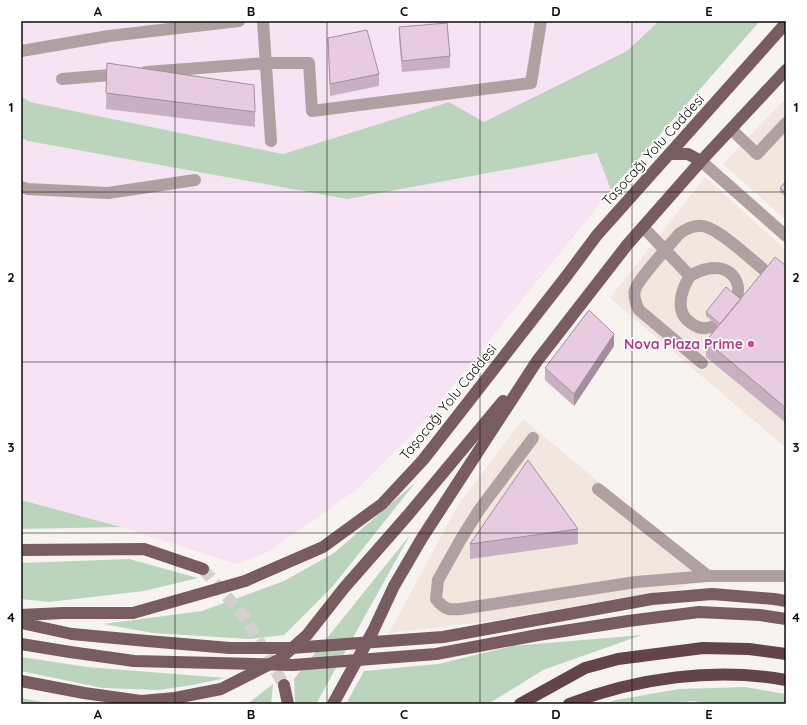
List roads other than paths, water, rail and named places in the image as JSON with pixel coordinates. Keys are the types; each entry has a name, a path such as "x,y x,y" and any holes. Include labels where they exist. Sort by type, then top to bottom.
{"highway":[{"path":"520,704 585,668 618,659 703,648 749,649 786,654"},
{"path":"569,704 607,690 648,681 677,678 745,676 786,680"}],"main road":[{"name":"Taşocağı Yolu Caddesi","path":"21,615 133,612 245,581 323,547 382,504 423,460 564,280 597,235 786,23"},
{"path":"21,681 84,693 141,701 175,698 221,690 280,659 307,635 344,588 408,515 537,361 580,304 643,227 701,161 786,70"},
{"path":"669,154 688,154 701,161"},
{"path":"333,704 373,631 394,586 422,538 537,361"},
{"path":"21,550 144,549 203,569"},
{"path":"21,622 72,634 222,647 291,648 443,637 652,599 712,594 774,598 786,601"},
{"path":"21,644 134,661 293,665 436,654 538,635 699,612 760,615 786,619"},
{"path":"284,685 288,704"}],"street":[{"path":"21,51 109,36 239,21"},
{"path":"263,21 271,141"},
{"path":"62,78 266,63 309,63 312,111 531,82 541,21"},
{"path":"731,129 757,154 786,123"},
{"path":"701,161 786,236"},
{"path":"21,187 28,189 108,193 194,180"},
{"path":"702,363 645,315 636,304 634,297 638,284 679,234 694,226 716,230 769,274"},
{"path":"643,227 690,276"},
{"path":"717,325 707,329 697,328 686,320 681,312 682,291 690,276 708,269 723,270 730,273 737,280 739,292 736,300"},
{"path":"533,438 480,510 461,539 438,580 436,599 442,606 449,610 636,582 708,576 786,576"},
{"path":"598,489 708,576"}],"tunnel":[{"path":"203,569 246,619 284,685"}],"place":[{"name":"Nova Plaza Prime","path":"751,344"}]}
